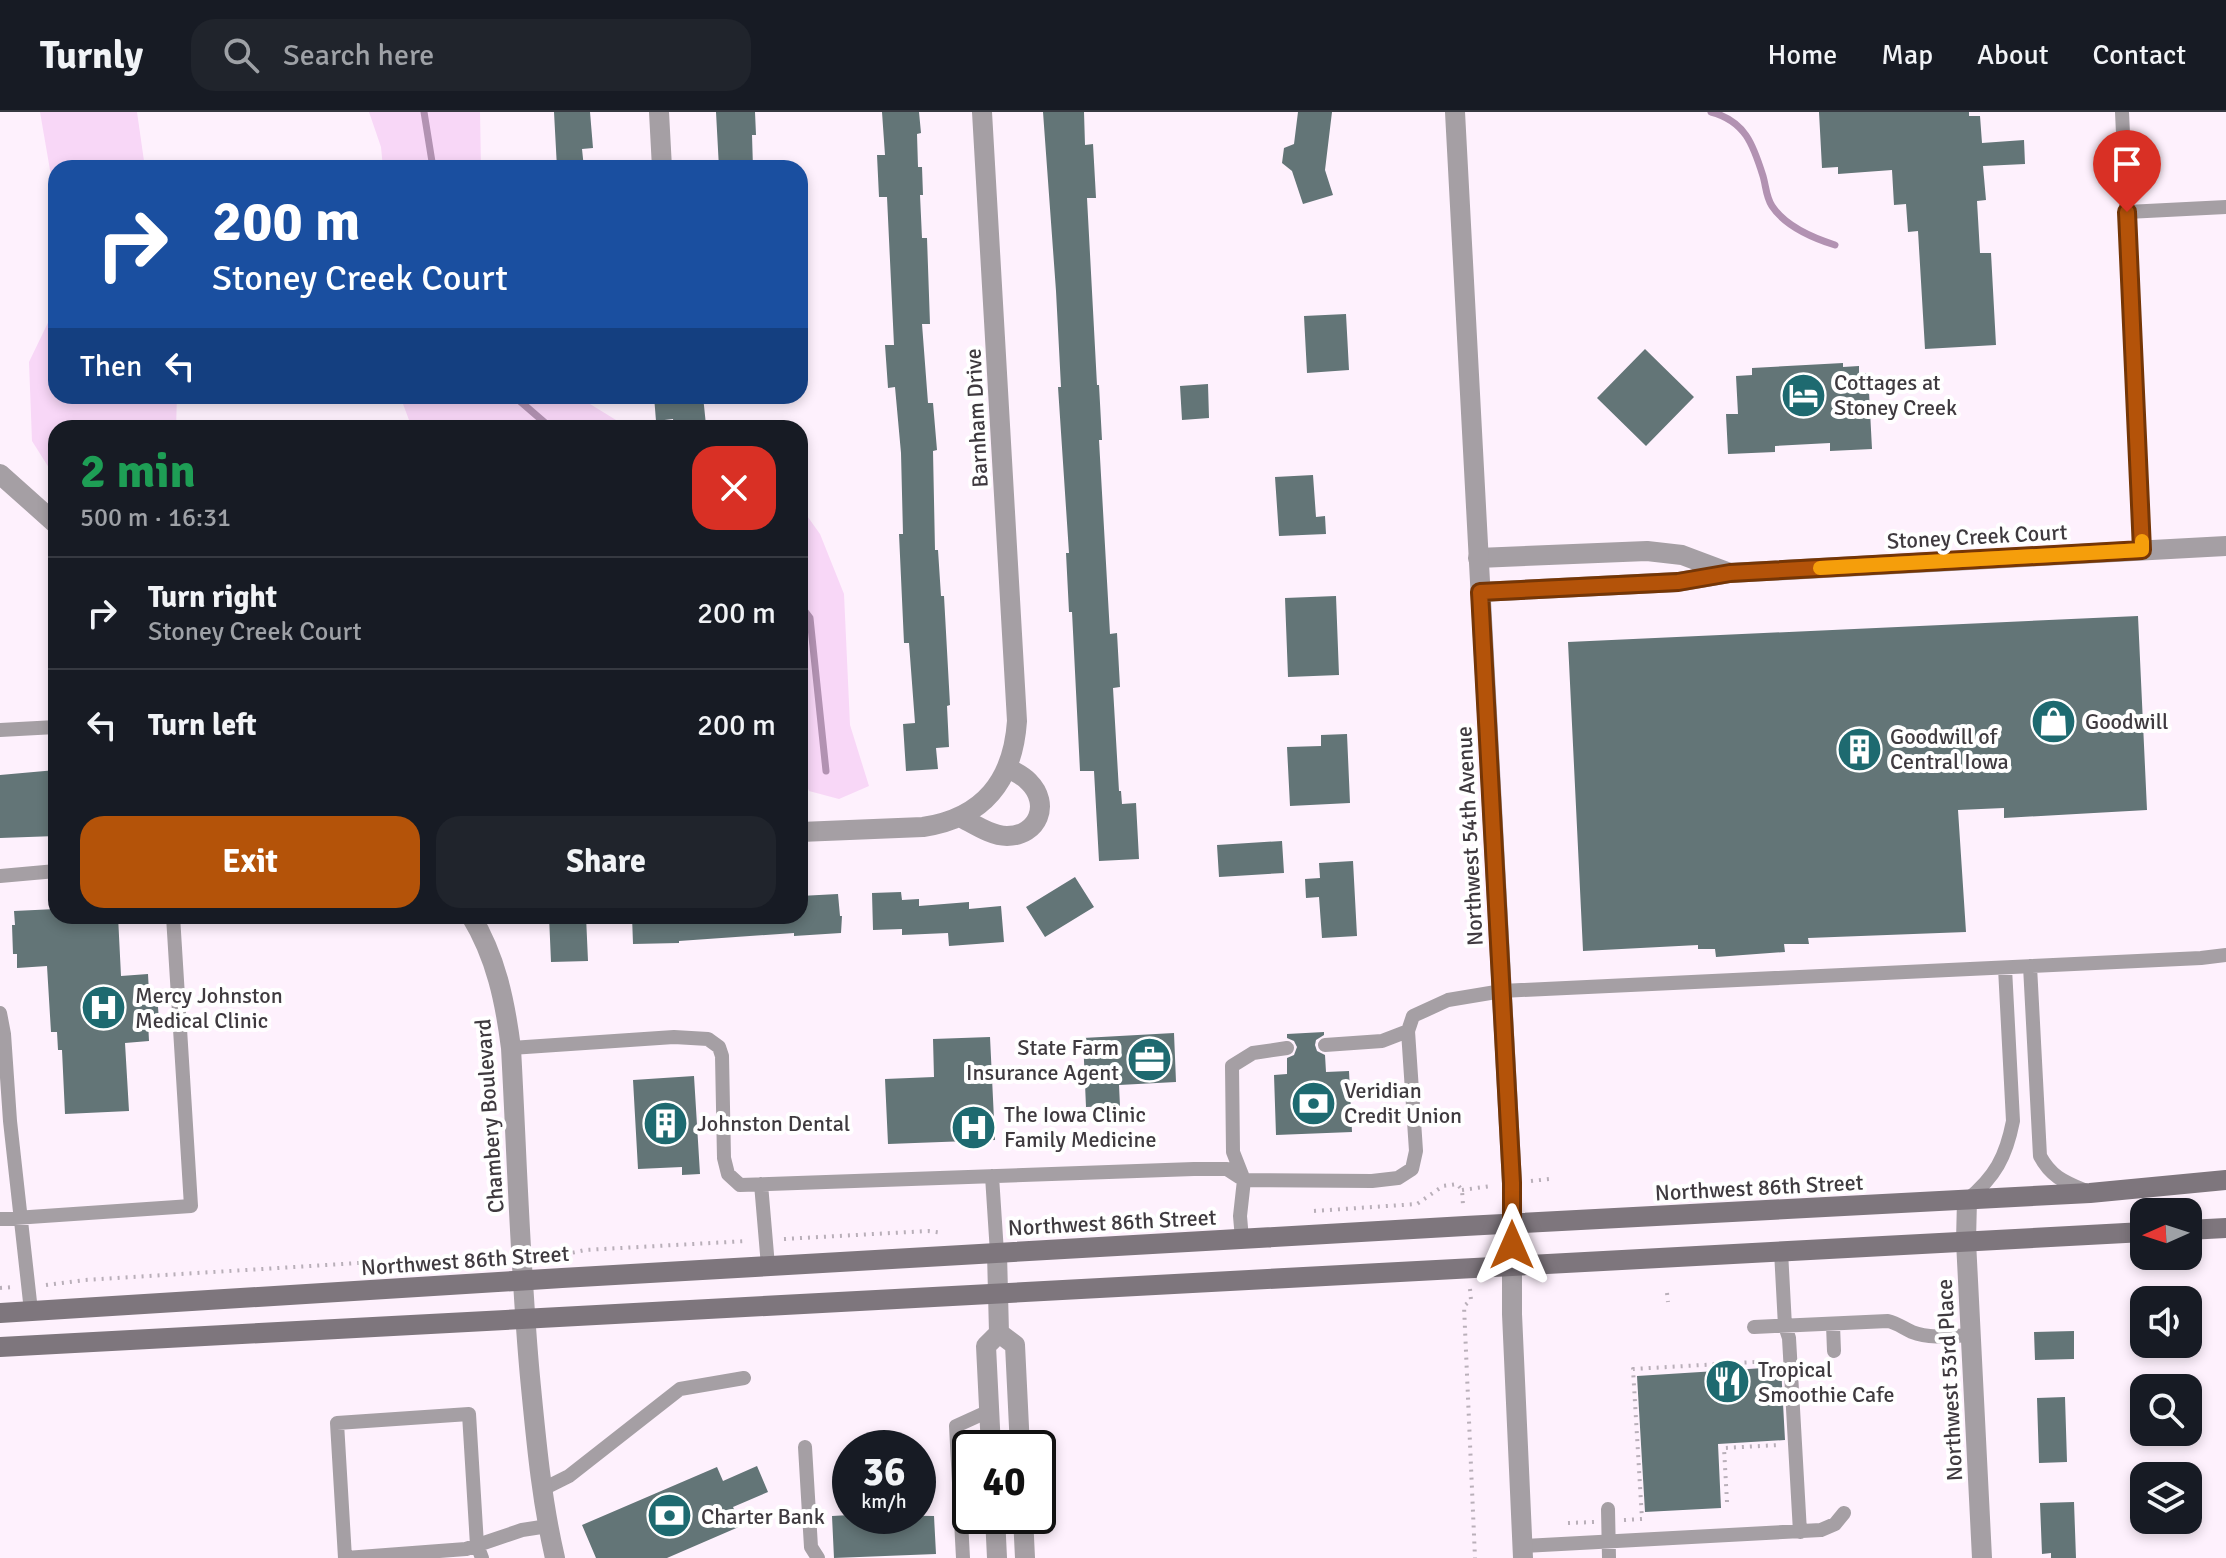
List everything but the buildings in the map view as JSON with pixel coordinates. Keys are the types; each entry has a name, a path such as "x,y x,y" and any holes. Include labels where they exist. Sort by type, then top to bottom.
{"main road":[{"name":"Northwest 86th Street","path":"0,1313 1512,1223 2090,1193 2226,1180"},
{"path":"2202,1229 2226,1228"},
{"path":"0,1347 2130,1233"}],"street":[{"path":"659,112 662,160"},
{"name":"Barnham Drive","path":"982,112 1017,721 1015,745 1008,768"},
{"name":"Northwest 54th Avenue","path":"1455,112 1512,1183 1511,1266 1522,1552"},
{"path":"0,474 48,517"},
{"name":"Stoney Creek Court","path":"1480,592 1678,582 1730,573 2226,546"},
{"name":"Stoney Creek Court","path":"1478,558 1647,551 1682,555 1730,573"},
{"path":"808,832 936,825 960,817 980,804 996,788 1008,768 1030,782 1037,793 1039,813 1030,829 1017,835 997,835 960,817"},
{"name":"Chambery Boulevard","path":"476,924 496,970 511,1048 525,1319 541,1490 555,1558"},
{"name":"Northwest 53rd Place","path":"1967,1200 1966,1241 1982,1558"},
{"path":"990,1430 986,1346 999,1333 997,1253"},
{"path":"999,1333 1015,1345 1019,1430"},
{"path":"996,1534 997,1558"},
{"path":"1024,1534 1025,1558"}],"lane":[{"path":"2122,112 2142,550"},
{"path":"2127,212 2226,207"},
{"path":"0,730 48,727"},
{"path":"1,875 48,872"},
{"path":"0,1219 191,1206 173,924"},
{"path":"511,1048 674,1037 708,1039 719,1047 722,1056 724,1158 728,1174 740,1185 1227,1169 1244,1180 1372,1181 1398,1178 1412,1169 1416,1151 1408,1031 1413,1016 1448,1000 1502,991 2226,955"},
{"path":"2030,966 2040,1156 2048,1170 2063,1181 2090,1193"},
{"path":"1967,1200 1984,1186 2002,1160 2013,1121 2005,968"},
{"path":"0,1013 31,1311"},
{"path":"1325,1045 1382,1041 1408,1031"},
{"path":"1242,1239 1240,1216 1244,1180 1233,1152 1232,1066 1253,1053 1287,1048"},
{"path":"992,1176 997,1253"},
{"path":"761,1184 768,1266"},
{"path":"1781,1251 1800,1532"},
{"path":"1754,1327 1888,1321 1930,1337 1971,1335"},
{"path":"1833,1325 1834,1351"},
{"path":"541,1490 569,1476 680,1389 744,1378"},
{"path":"963,1558 956,1426 989,1411"},
{"path":"480,1551 469,1414 337,1423 346,1558 466,1549 480,1551 522,1530 548,1526"},
{"path":"805,1447 811,1547 818,1558"},
{"path":"1608,1509 1609,1558"},
{"path":"1522,1552 1608,1541 1821,1530 1835,1524 1844,1513"}],"path":[{"path":"1534,1180 1549,1179"},
{"path":"1301,1212 1409,1206 1426,1200 1448,1185 1457,1184 1462,1190"},
{"path":"1033,1228 1062,1222 1191,1215 1227,1217"},
{"path":"781,1239 928,1231 943,1233"},
{"path":"547,1255 751,1241"},
{"path":"49,1285 85,1280 422,1259 491,1258"},
{"path":"1667,1293 1668,1302"},
{"path":"1471,1300 1464,1306 1475,1558"},
{"path":"1621,1520 1642,1519 1633,1369 1783,1360"},
{"path":"1727,1502 1724,1448 1788,1445"},
{"path":"1568,1523 1594,1522"}],"shaded area":[{"path":"40,112 137,112 144,160 48,160"},
{"path":"369,112 480,112 481,160 382,160"},
{"path":"48,323 48,404 177,404 176,420 48,420 48,466 32,441 29,362"},
{"path":"403,404 590,404 616,420 409,420"},
{"path":"808,517 820,534 844,594 850,725 869,786 839,799 809,791"}],"waterway":[{"path":"424,112 432,160"},
{"path":"1711,112 1732,121 1746,135 1759,164 1768,199 1784,220 1835,245"},
{"path":"523,404 542,420"},
{"path":"808,615 826,771"}],"slow traffic":[{"path":"1820,568 2142,550 2142,541"}],"place":[{"name":"Cottages at Stoney Creek","path":"1803,395"},
{"name":"Goodwill","path":"2054,721"},
{"name":"Goodwill of Central Iowa","path":"1859,749"},
{"name":"Mercy Johnston Medical Clinic","path":"104,1008"},
{"name":"State Farm Insurance Agent","path":"1150,1060"},
{"name":"Veridian Credit Union","path":"1313,1103"},
{"name":"Johnston Dental","path":"666,1123"},
{"name":"The Iowa Clinic Family Medicine","path":"973,1127"},
{"name":"Tropical Smoothie Cafe","path":"1727,1382"},
{"name":"Charter Bank","path":"670,1516"}],"route":[{"path":"1512,1245 1512,1183 1480,592 1678,582 1730,573 2142,550 2127,212"}]}
